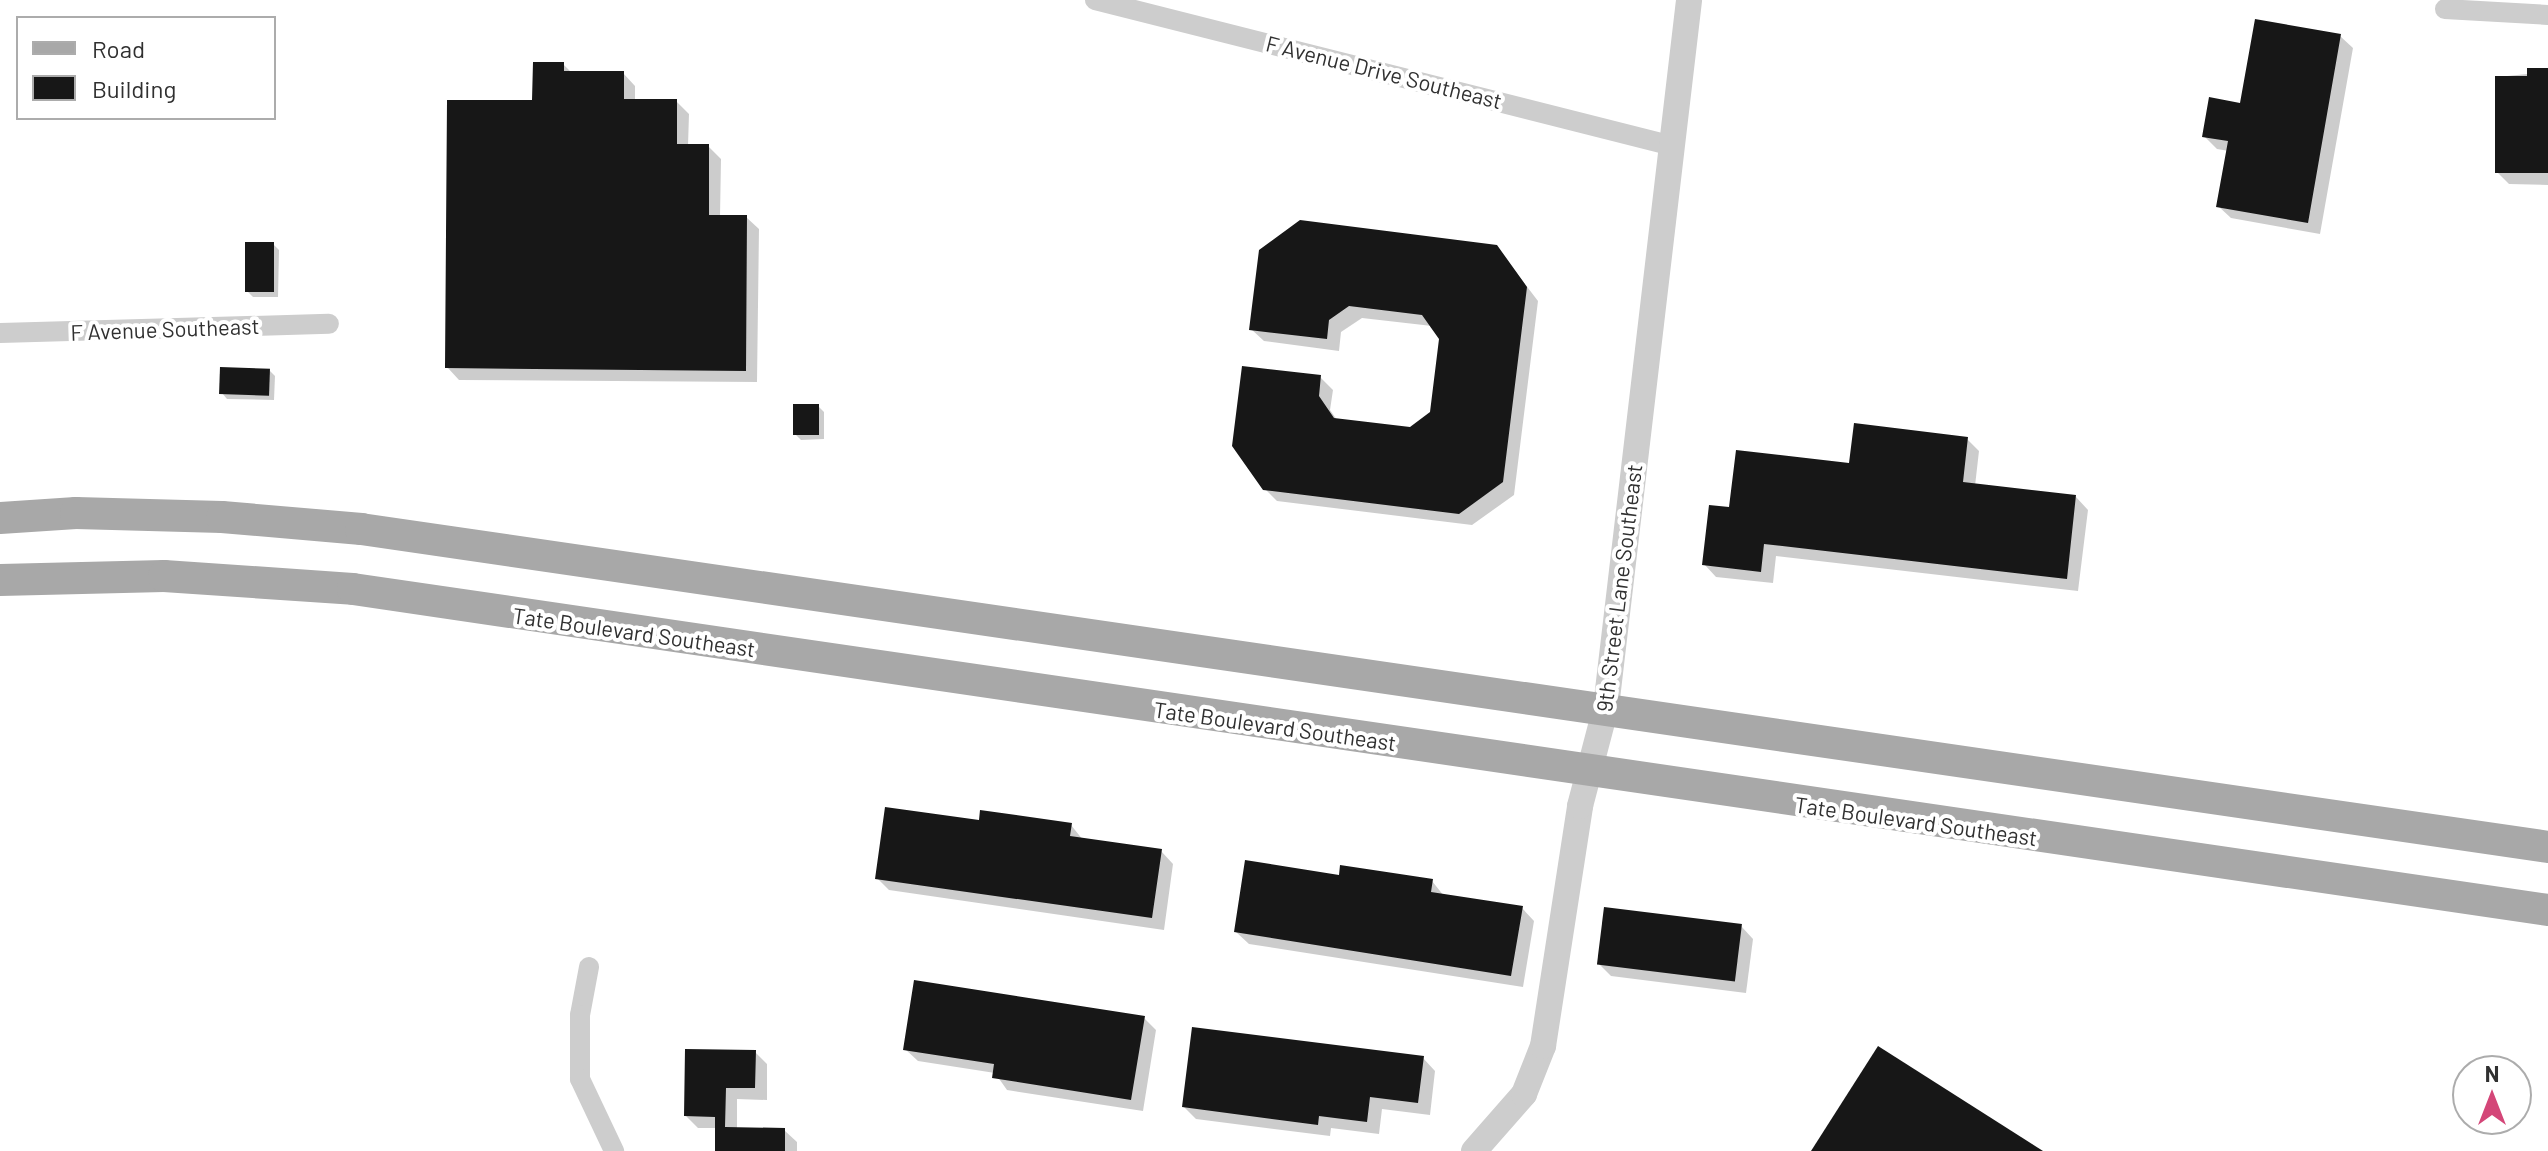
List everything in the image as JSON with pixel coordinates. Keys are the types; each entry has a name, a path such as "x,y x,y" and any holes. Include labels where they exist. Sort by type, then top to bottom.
{"main road":[{"path":"0,518 76,513 222,517 361,529 1606,707 2548,847"},
{"name":"Tate Boulevard Southeast","path":"0,580 164,576 353,589 1590,768 1768,800 2548,910"}],"street":[{"name":"F Avenue Drive Southeast","path":"1095,0 1673,146"},
{"name":"9th Street Lane Southeast","path":"1474,1151 1524,1094 1540,1057 1590,768 1606,707 1689,0"},
{"path":"2445,9 2548,15"},
{"name":"F Avenue Southeast","path":"0,333 329,324"},
{"path":"589,967 580,1015 580,1079 614,1151"}],"building":[{"path":"2255,19 2341,34 2308,223 2216,207 2228,141 2202,137 2209,97 2240,103"},
{"path":"533,62 564,62 564,71 624,71 624,99 677,99 677,144 709,144 709,215 747,215 746,371 445,368 447,100 532,100"},
{"path":"2527,68 2548,68 2548,173 2495,173 2495,76 2527,76"},
{"path":"1300,220 1497,245 1527,287 1503,482 1459,514 1263,490 1232,446 1242,366 1321,375 1319,396 1334,418 1410,427 1430,412 1439,339 1422,315 1349,306 1329,320 1327,339 1249,330 1259,250"},
{"path":"245,242 274,242 274,292 245,292"},
{"path":"220,367 270,369 269,396 219,394"},
{"path":"793,404 819,404 819,435 793,435"},
{"path":"1854,423 1968,437 1963,482 2076,495 2067,579 1764,544 1761,572 1702,565 1709,505 1729,507 1736,450 1849,463"},
{"path":"885,807 979,820 980,810 1072,823 1070,836 1162,849 1152,918 875,879"},
{"path":"1245,860 1339,875 1340,865 1433,879 1431,892 1523,906 1511,976 1234,932"},
{"path":"1604,907 1742,924 1735,982 1597,965"},
{"path":"914,980 1145,1016 1131,1100 992,1078 994,1064 903,1050"},
{"path":"1192,1027 1424,1056 1418,1103 1370,1097 1367,1122 1319,1116 1318,1125 1182,1107"},
{"path":"1878,1046 2043,1151 1811,1151"},
{"path":"685,1049 756,1050 755,1088 726,1088 725,1127 785,1128 785,1151 715,1151 715,1117 684,1116"}]}
